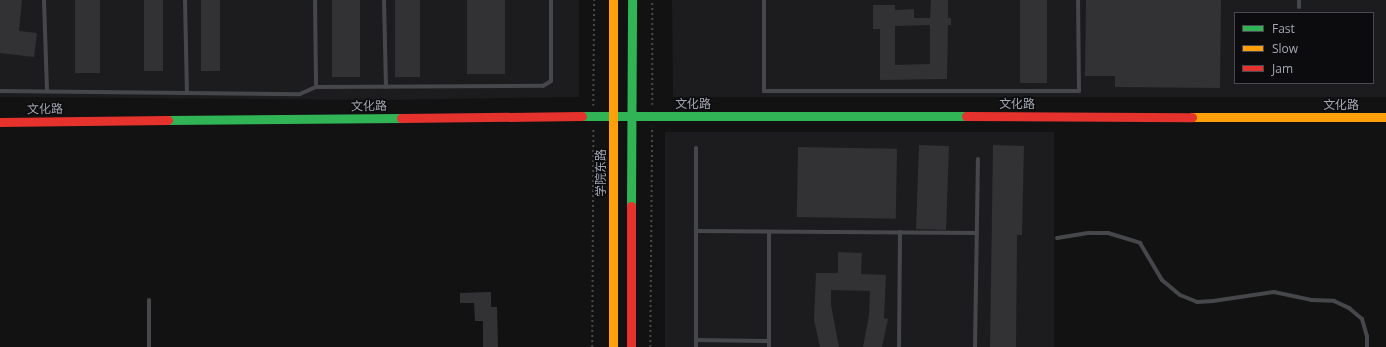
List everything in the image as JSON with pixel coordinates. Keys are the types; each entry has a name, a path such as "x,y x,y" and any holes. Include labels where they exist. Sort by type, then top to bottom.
{"street":[{"name":"学院东路","path":"613,0 613,347"},
{"path":"632,0 632,347"},
{"name":"文化路","path":"0,122 593,116 1386,117"}],"lane":[{"path":"44,0 47,91"},
{"path":"185,0 187,93"},
{"path":"315,0 316,87"},
{"path":"384,0 386,87"},
{"path":"0,91 300,94 316,87 543,86 551,81 551,0"},
{"path":"764,0 764,91 1079,91 1078,0"},
{"path":"1299,0 1299,8"},
{"path":"696,148 696,347"},
{"path":"975,347 978,158"},
{"path":"696,231 977,233"},
{"path":"769,232 769,347"},
{"path":"898,347 900,232"},
{"path":"1056,238 1090,233 1108,233 1140,243 1162,280 1180,295 1197,302 1213,302 1274,292 1290,294 1311,300 1334,301 1349,308 1362,319 1367,336 1367,347"},
{"path":"149,300 149,347"},
{"path":"696,340 769,341"}],"path":[{"path":"592,347 594,0"},
{"path":"650,347 652,0"}],"shaded area":[{"path":"0,0 579,0 579,97 380,100 0,97"},
{"path":"672,0 1386,0 1386,97 673,97"},
{"path":"665,132 1054,132 1054,347 665,347"}],"building":[{"path":"0,0 22,0 19,31 37,33 34,57 0,53"},
{"path":"75,0 100,0 100,73 75,73"},
{"path":"144,0 163,0 163,71 144,71"},
{"path":"201,0 220,0 220,71 201,71"},
{"path":"332,0 360,0 360,77 332,77"},
{"path":"395,0 420,0 420,77 395,77"},
{"path":"467,0 505,0 505,74 467,74"},
{"path":"931,0 948,0 948,18 951,18 951,25 948,25 947,79 880,80 880,29 873,29 873,5 895,5 895,10 914,9 914,18 930,18","holes":["930,25 930,64 895,65 895,26"]},
{"path":"1020,0 1047,0 1047,83 1020,83"},
{"path":"1086,0 1221,0 1220,88 1115,87 1115,76 1085,76"},
{"path":"919,145 949,146 946,230 916,229"},
{"path":"993,145 1024,146 1022,235 1017,235 1016,347 990,347"},
{"path":"798,147 897,149 896,219 797,217"},
{"path":"838,252 862,253 861,274 886,275 884,318 888,319 882,347 863,347 869,315 870,291 831,290 831,305 839,347 820,347 814,320 816,273 838,273"},
{"path":"491,292 491,307 497,307 498,347 483,347 483,321 475,321 474,303 460,303 460,293"}],"traffic: fast":[{"path":"631,206 632,0"},
{"path":"582,116 966,116"},
{"path":"168,120 401,118"}],"traffic: slow":[{"path":"613,0 613,347"},
{"path":"1192,117 1386,117"}],"traffic: jam":[{"path":"401,118 582,116"},
{"path":"966,116 1192,117"},
{"path":"0,122 168,120"},
{"path":"631,206 631,347"}]}
